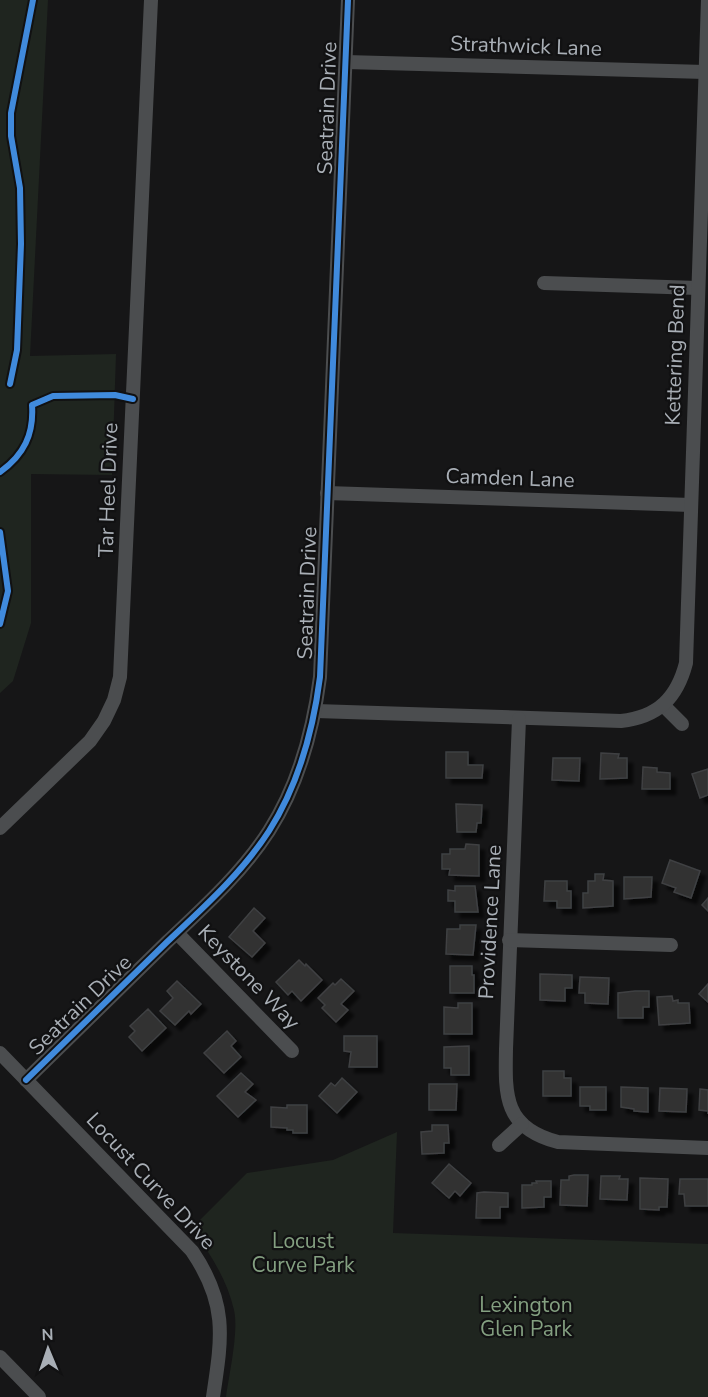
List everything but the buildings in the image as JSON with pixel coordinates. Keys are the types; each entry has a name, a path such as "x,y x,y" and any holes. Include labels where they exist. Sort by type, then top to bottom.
{"street":[{"name":"Tar Heel Drive","path":"0,828 90,741 109,710 120,677 151,0"},
{"name":"Seatrain Drive","path":"26,1080 235,875 268,831 298,774 308,743 316,711 320,676 348,0"},
{"name":"Kettering Bend","path":"316,711 621,721 650,714 663,705 675,692 686,663 708,0"},
{"name":"Strathwick Lane","path":"346,62 705,72"},
{"path":"544,284 698,288"},
{"name":"Camden Lane","path":"327,493 691,506"},
{"path":"663,705 682,724"},
{"name":"Providence Lane","path":"519,718 509,940 506,1087 511,1108 522,1124"},
{"name":"Keystone Way","path":"177,933 292,1051"},
{"path":"509,940 671,945"},
{"name":"Locust Curve Drive","path":"0,1053 192,1251 205,1269 219,1310 221,1333 213,1397"},
{"path":"499,1145 522,1124 540,1137 558,1142 708,1148"},
{"path":"0,1357 39,1397"}],"green space":[{"path":"0,0 48,0 30,356 116,354 112,475 31,474 31,623 13,681 0,693"},
{"path":"397,1132 393,1233 708,1244 708,1397 226,1397 234,1341 234,1310 222,1277 192,1228 247,1173 333,1160"}],"cycle path":[{"path":"10,384 17,350 21,244 20,188 11,136 11,113 33,0"},
{"path":"26,1080 208,903 247,861 280,813 289,795 309,737 320,677 348,0"},
{"path":"0,472 15,458 26,443 31,425 32,405 53,396 115,395 133,399"},
{"path":"0,532 8,591 0,624"}],"park label":[{"name":"Locust Curve Park","path":"303,1253"},
{"name":"Lexington Glen Park","path":"526,1317"}]}
